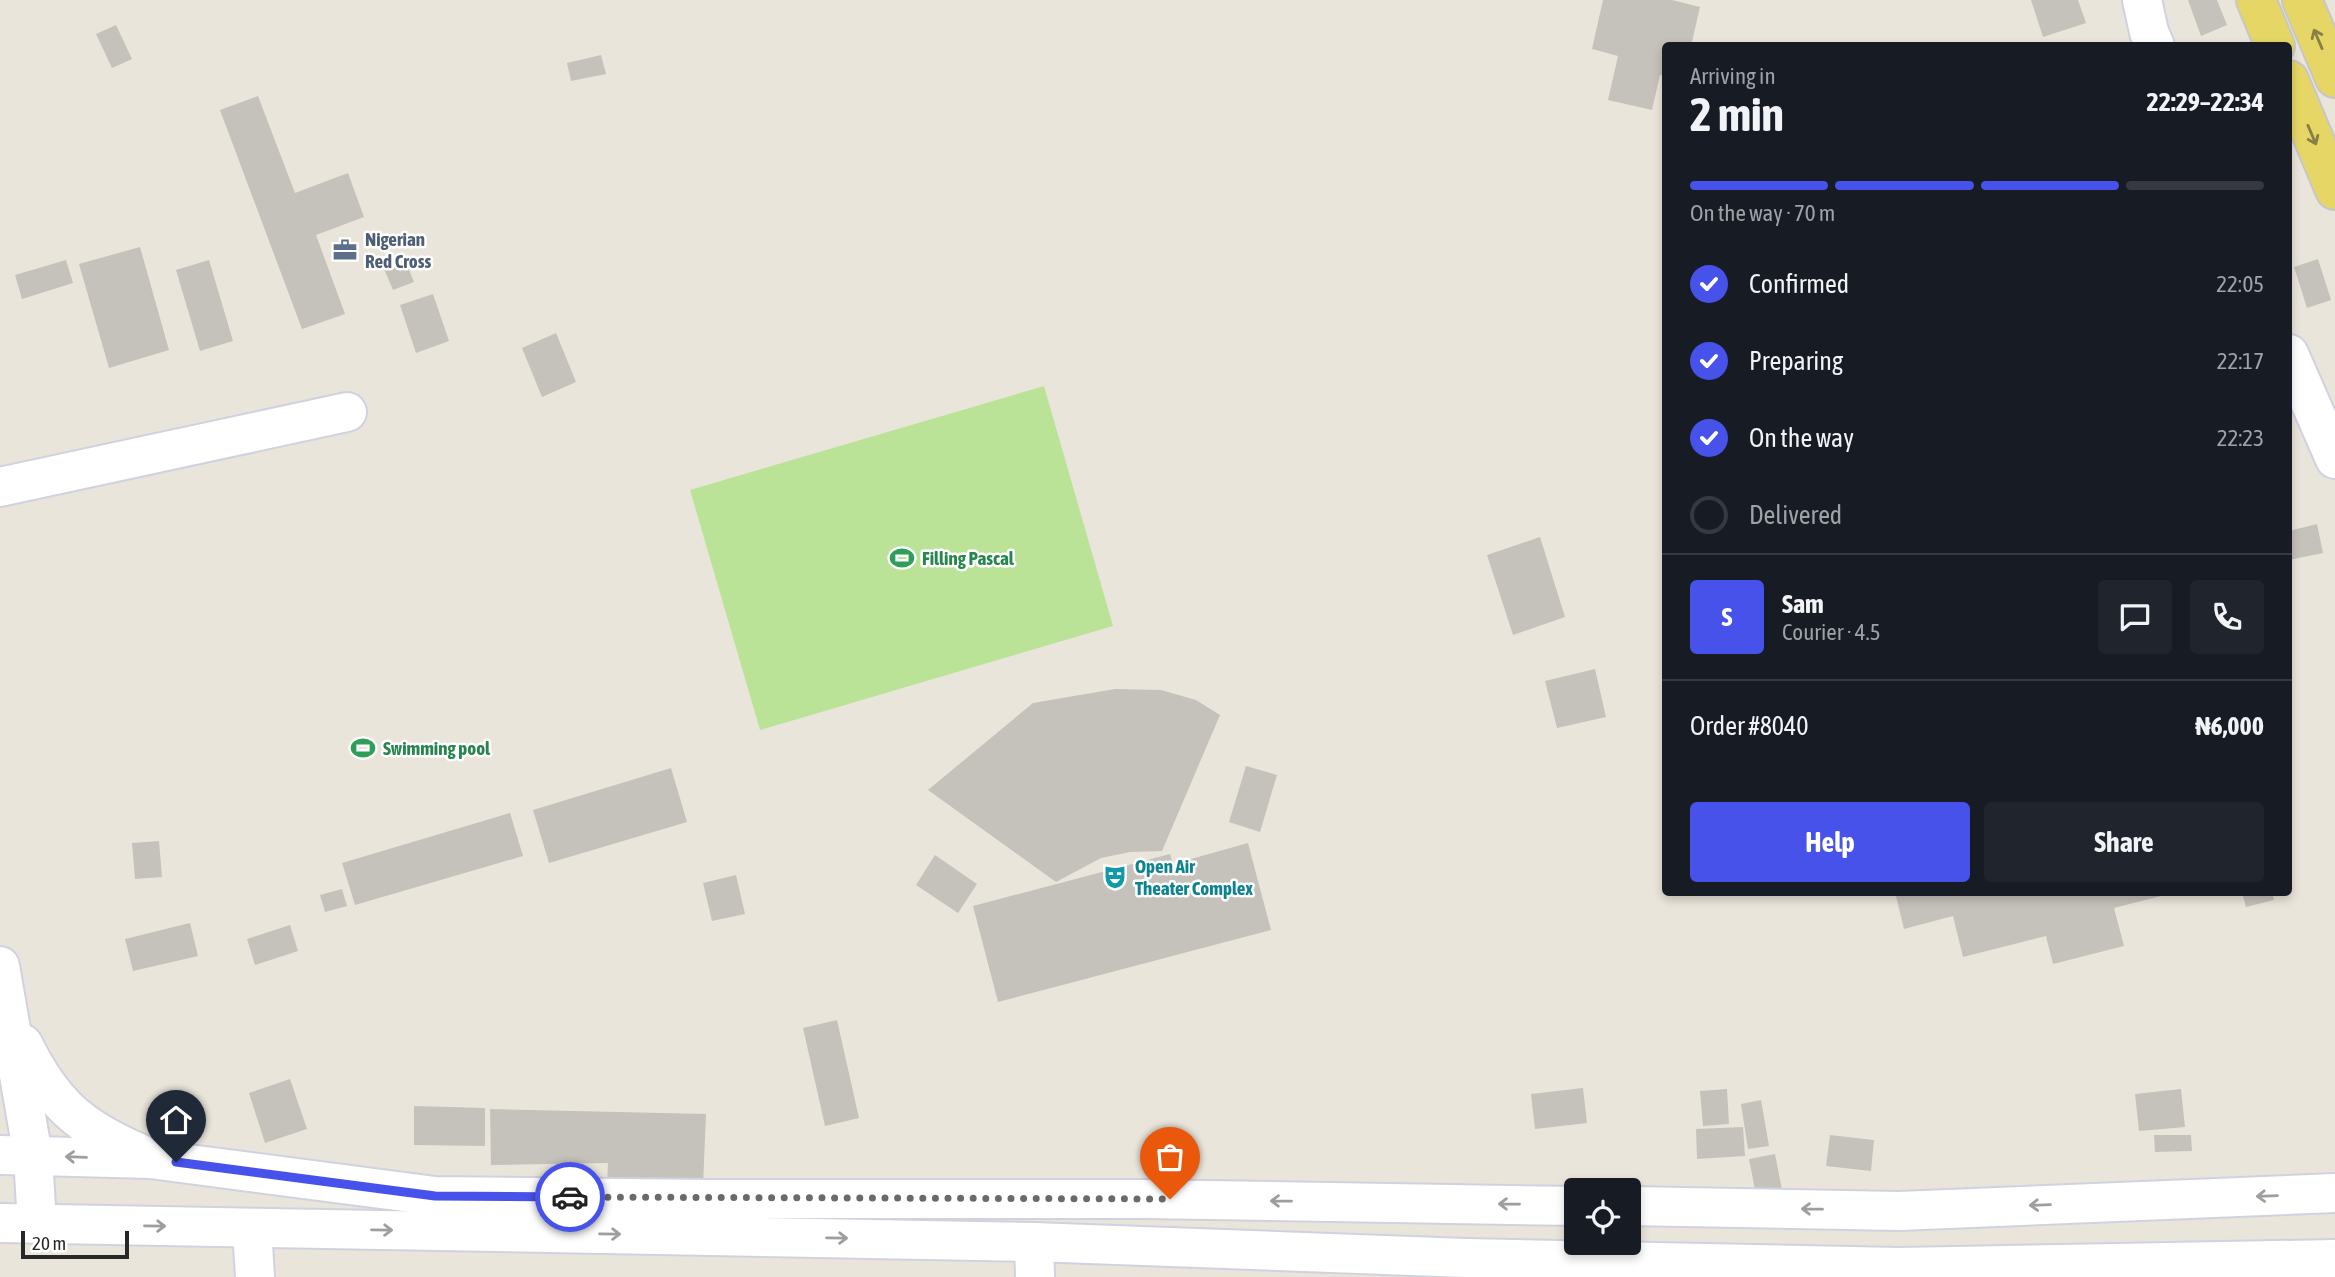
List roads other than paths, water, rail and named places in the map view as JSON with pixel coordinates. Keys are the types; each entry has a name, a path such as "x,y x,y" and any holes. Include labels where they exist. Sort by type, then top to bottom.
{"main road":[{"path":"2256,0 2273,42"},
{"path":"2302,0 2335,78"},
{"path":"2292,86 2335,190"}],"street":[{"path":"2142,0 2153,42"},
{"path":"2292,361 2335,459"},
{"path":"0,487 347,412"},
{"path":"0,966 9,1018 16,1155 37,1224"},
{"path":"9,1018 46,1086 68,1112 89,1128 150,1159"},
{"path":"16,1155 150,1159 435,1196 711,1217 1034,1259 1899,1272 2211,1269 2335,1259"},
{"path":"1641,1206 1899,1211 2335,1193"},
{"path":"0,1223 253,1228 711,1217 1143,1199 1564,1206"},
{"path":"1899,1211 1899,1272"},
{"path":"253,1228 256,1277"}],"place":[{"name":"Nigerian Red Cross","path":"345,250"},
{"name":"Filling Pascal","path":"902,558"},
{"name":"Swimming pool","path":"363,748"},
{"name":"Open Air Theater Complex","path":"1115,877"}]}
